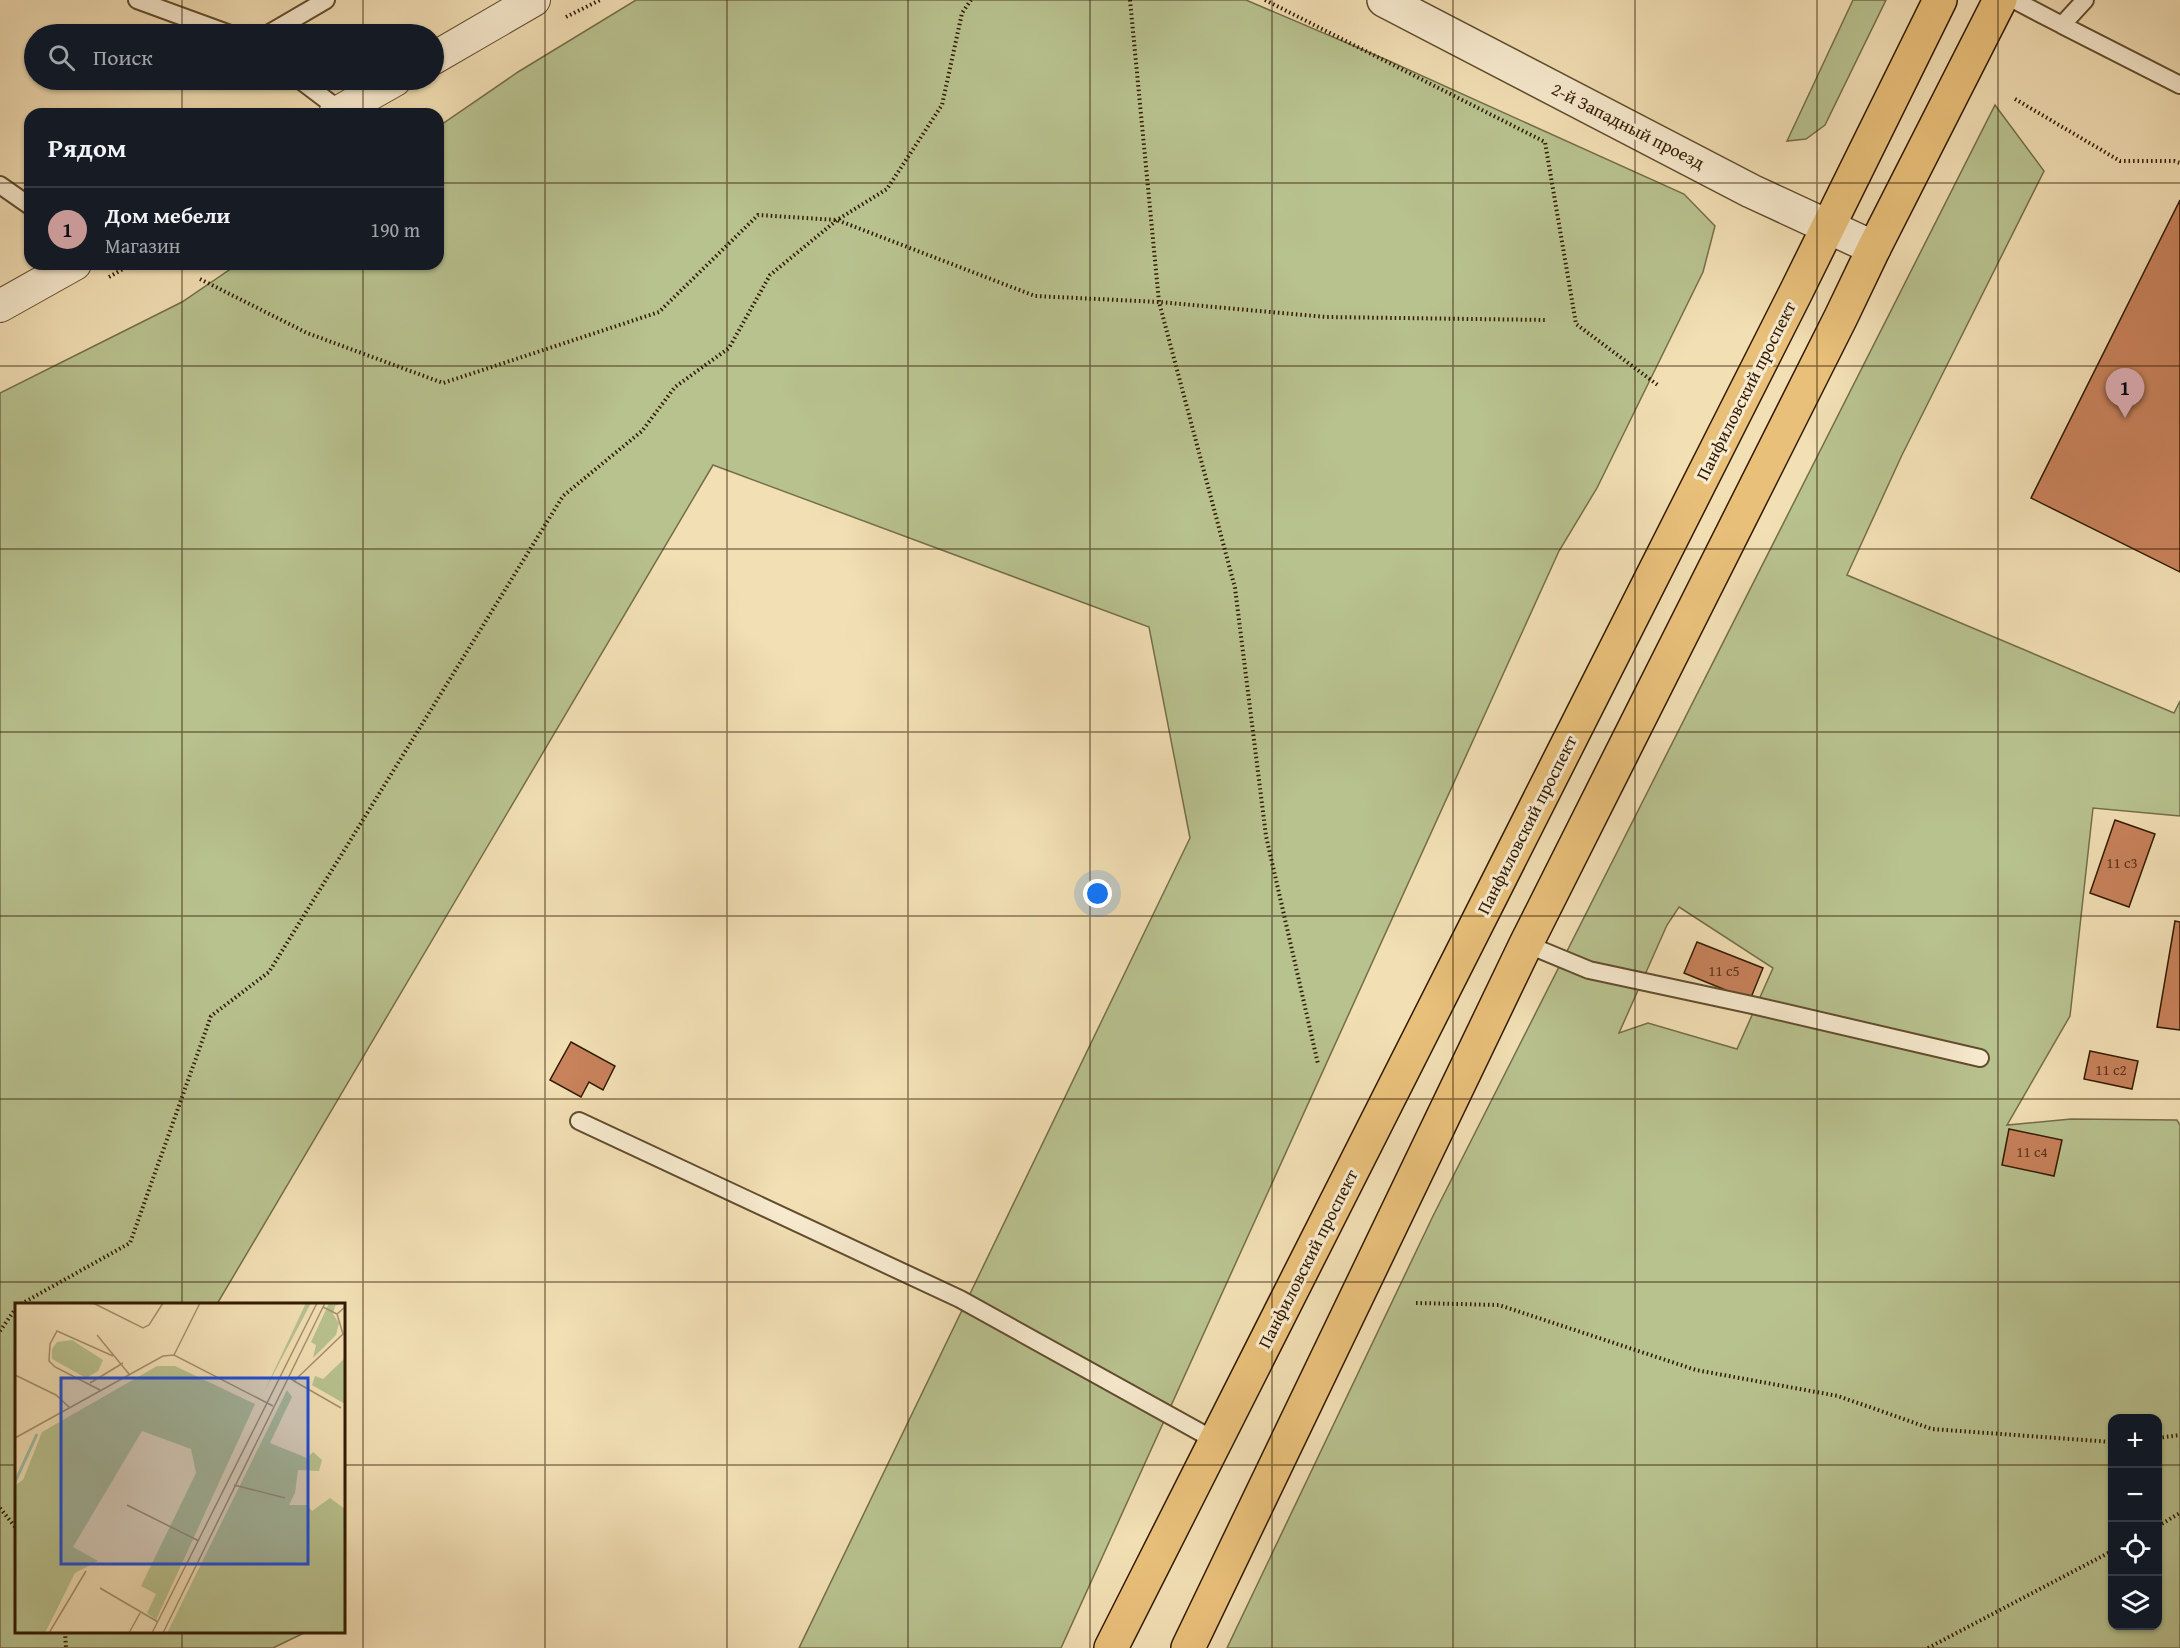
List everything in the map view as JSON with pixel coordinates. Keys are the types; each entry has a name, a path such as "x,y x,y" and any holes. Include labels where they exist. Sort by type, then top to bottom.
{"main road":[{"name":"Панфиловский проспект","path":"1111,1648 1785,314 1940,0"},
{"path":"1188,1648 1526,944 2000,0"}],"street":[{"path":"444,51 534,0"},
{"name":"2-й Западный проезд","path":"1384,0 1751,190 1874,248"},
{"path":"345,108 377,90"},
{"path":"0,306 64,270"}],"lane":[{"path":"137,0 203,24"},
{"path":"285,24 326,0"},
{"path":"2014,0 2180,85"},
{"path":"2062,25 2085,0"},
{"path":"312,90 333,108"},
{"path":"0,185 24,202"},
{"path":"1526,944 1589,970 1980,1059"},
{"path":"579,1121 960,1299 1215,1442"}],"path":[{"path":"25,1303 130,1243 211,1016 269,972 563,496 642,431 675,387 729,348 770,275 837,220 887,189 942,105 962,13 971,0"},
{"path":"1130,0 1159,302 1235,588 1266,836 1318,1064"},
{"path":"1265,0 1545,142 1576,324 1659,386"},
{"path":"2015,99 2120,161 2180,163"},
{"path":"200,279 307,333 442,383 659,312 758,214 837,220 1035,296 1159,302 1326,317 1546,320"},
{"path":"1416,1303 1499,1305 1696,1370 1838,1396 1932,1428 2108,1442"},
{"path":"0,1331 15,1309"},
{"path":"2162,1437 2180,1435"},
{"path":"0,1508 15,1527"},
{"path":"2162,1523 2180,1513"},
{"path":"1928,1648 2108,1553"},
{"path":"65,1633 66,1648"}],"green space":[{"path":"636,0 1246,0 1387,60 1684,194 1715,226 1703,272 1597,488 1559,551 1061,1648 799,1648 1190,838 1149,627 713,465 218,1303 15,1303 15,1633 304,1633 273,1648 0,1648 0,393 182,302 229,270 444,270 444,123 518,72"},
{"path":"1853,0 1886,0 1825,125 1806,139 1787,141"},
{"path":"1995,105 2044,171 1902,455 1847,575 2174,713 2180,701 2180,816 2093,808 2070,1016 2007,1125 2071,1119 2177,1120 2180,1125 2180,1648 1227,1648 1433,1216","holes":["1679,907 1773,968 1737,1049 1648,1023 1619,1033 1667,925"]}],"building":[{"path":"2180,200 2180,572 2031,498"},
{"path":"2115,820 2155,834 2129,907 2090,893"},
{"path":"2175,921 2180,922 2180,1030 2157,1027"},
{"path":"1697,942 1763,968 1750,1000 1684,973"},
{"path":"571,1042 615,1066 603,1090 589,1082 581,1097 550,1080"},
{"path":"2090,1051 2138,1061 2132,1089 2084,1079"},
{"path":"2009,1129 2062,1140 2054,1176 2002,1165"}],"place":[{"name":"Дом мебели","path":"2125,418"}]}
